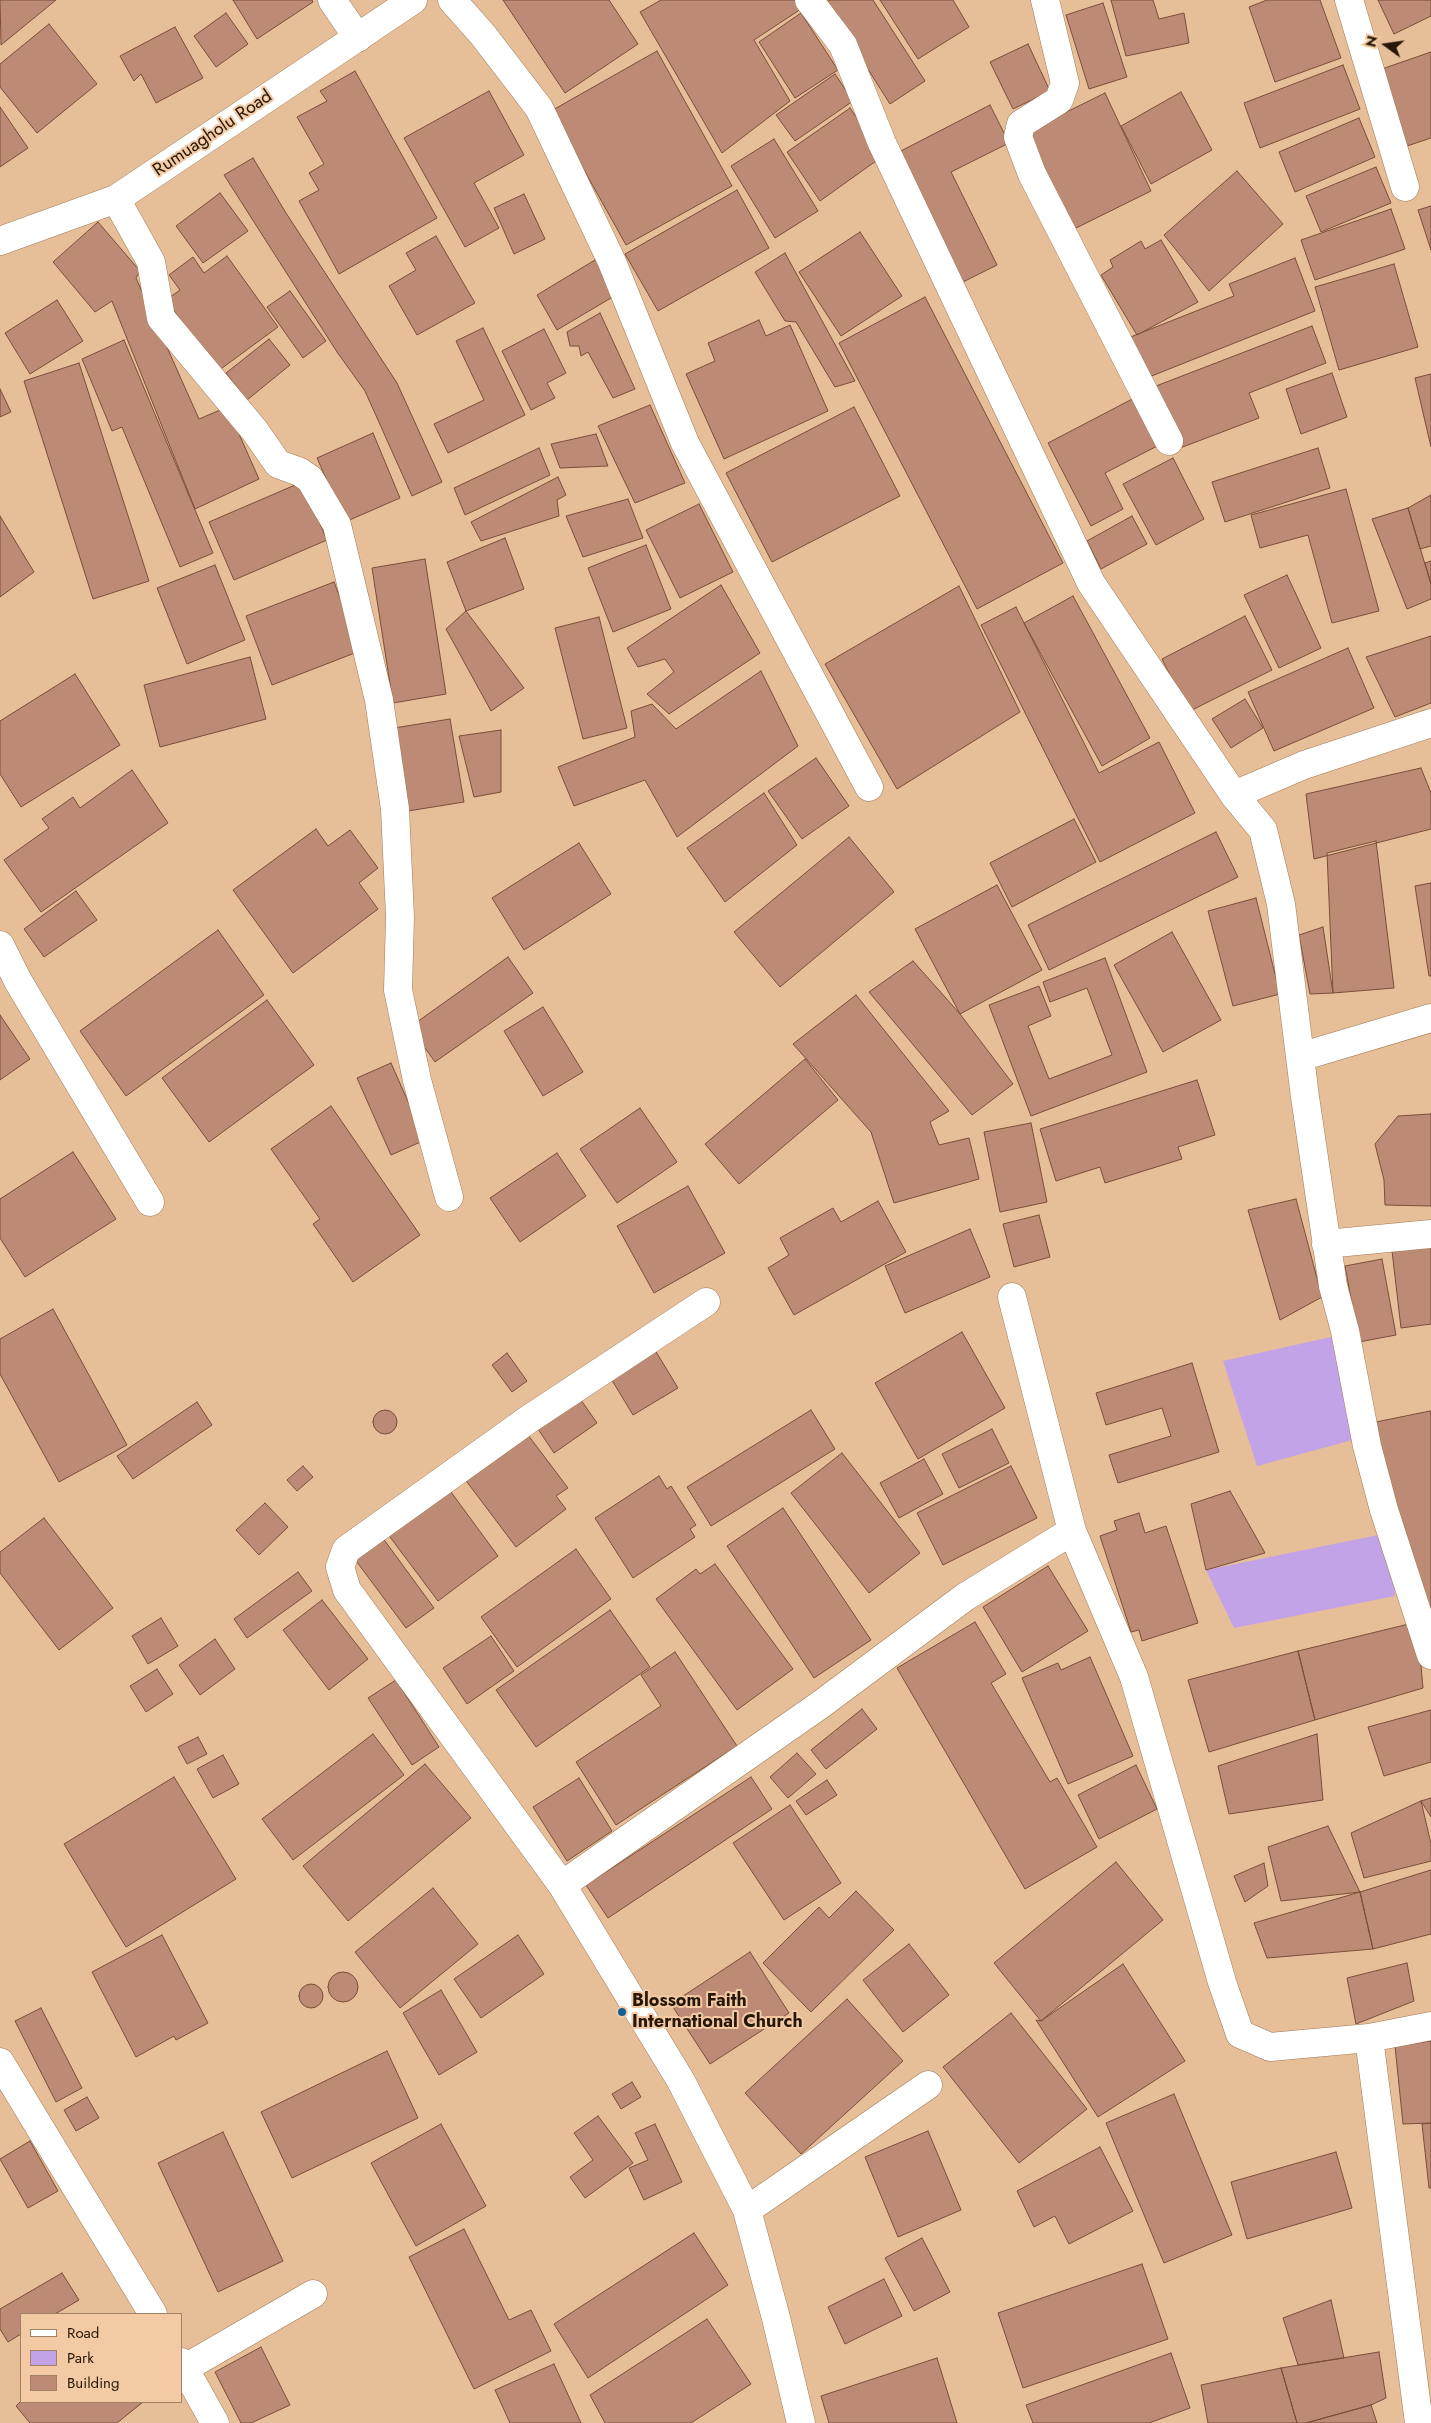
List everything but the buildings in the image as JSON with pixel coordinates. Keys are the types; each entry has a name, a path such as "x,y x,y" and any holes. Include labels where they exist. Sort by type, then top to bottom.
{"street":[{"path":"332,0 358,38"},
{"name":"Rumuagholu Road","path":"0,241 116,199 413,0"},
{"path":"452,0 483,35 539,108 612,262 686,443 869,787"},
{"path":"809,0 843,45 882,143 1091,583 1234,795 1262,830 1282,904 1300,1057 1326,1244 1367,1446 1384,1510 1431,1655"},
{"path":"1045,0 1065,83 1059,100 1021,124 1018,138 1032,174 1169,441"},
{"path":"1349,0 1405,187"},
{"path":"116,199 151,262 161,318 249,424 278,464 300,472 310,479 337,525 379,700 395,809 400,917 398,990 417,1080 449,1197"},
{"path":"1234,795 1304,765 1431,723"},
{"path":"0,945 18,981 150,1202"},
{"path":"1300,1057 1431,1018"},
{"path":"1326,1244 1431,1234"},
{"path":"1012,1297 1072,1530 1134,1677 1222,1982 1240,2034 1270,2047 1369,2038 1431,2026"},
{"path":"706,1302 529,1419 346,1550 340,1567 347,1590 562,1885 681,2081 747,2210 776,2318 801,2423"},
{"path":"562,1885 820,1704 965,1597 1072,1530"},
{"path":"1369,2038 1419,2423"},
{"path":"0,2062 152,2313"},
{"path":"747,2210 928,2085"},
{"path":"215,2423 183,2365 313,2294"}],"green space":[{"path":"1340,1335 1356,1439 1257,1466 1223,1361"},
{"path":"1388,1533 1395,1596 1234,1628 1206,1570"}],"place":[{"name":"Blossom Faith International Church","path":"622,2012"}]}
